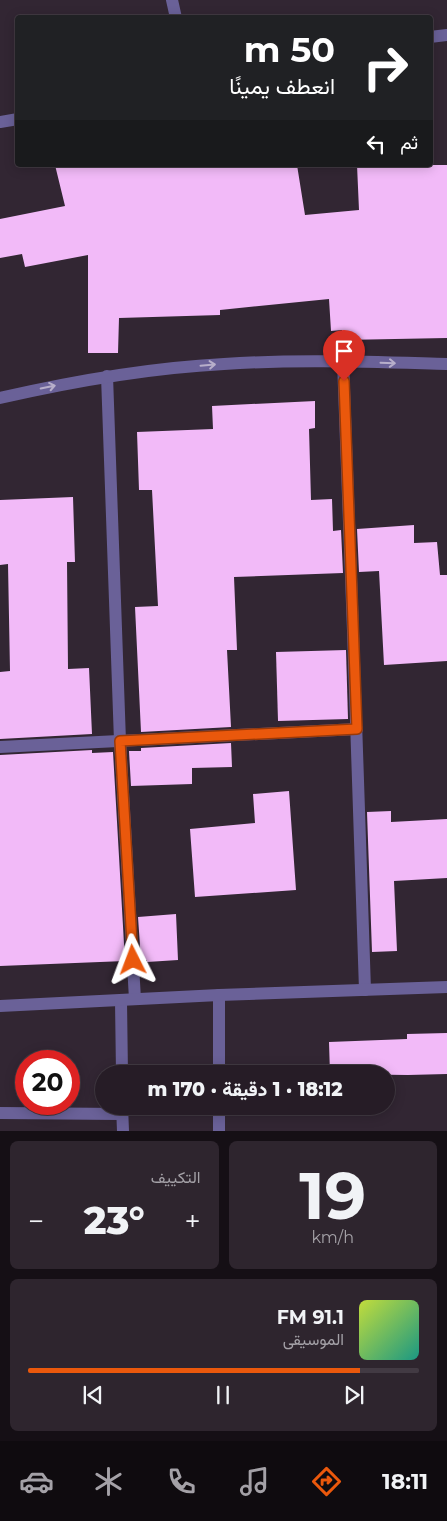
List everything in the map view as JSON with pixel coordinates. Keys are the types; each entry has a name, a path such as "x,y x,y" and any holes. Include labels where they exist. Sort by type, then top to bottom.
{"street":[{"path":"172,0 175,15"},
{"path":"433,37 447,35"},
{"path":"0,122 15,120"},
{"path":"0,398 108,376 223,364 283,361 447,364"},
{"path":"343,362 365,990"},
{"path":"108,376 120,741 135,999"},
{"path":"0,747 357,729"},
{"path":"0,1006 219,995 447,987"},
{"path":"219,995 219,1065"},
{"path":"121,1000 122,1065"},
{"path":"0,1113 95,1111"},
{"path":"122,1115 123,1131"},
{"path":"219,1115 219,1131"}],"building":[{"path":"433,165 447,165 447,338 343,340 342,330 331,331 329,299 220,310 220,315 119,318 118,353 88,353 88,255 25,267 22,254 0,258 0,219 65,206 55,167 297,167 305,215 359,210 357,167 433,167"},
{"path":"315,401 315,428 309,429 311,500 332,499 333,531 341,530 343,573 234,577 237,650 227,650 231,727 141,732 135,607 158,606 152,490 139,490 137,432 213,429 212,406"},
{"path":"73,497 75,562 67,562 68,669 89,668 92,734 0,739 0,672 10,671 8,564 0,565 0,500"},
{"path":"414,525 414,543 437,542 440,575 447,575 447,661 384,665 379,571 359,572 357,529"},
{"path":"346,650 348,719 278,721 276,652"},
{"path":"231,743 232,767 192,768 192,784 131,786 129,751 141,751 141,748"},
{"path":"92,750 92,753 113,752 125,961 0,966 0,755"},
{"path":"289,791 296,890 195,897 190,829 255,823 253,794"},
{"path":"391,811 391,822 447,819 447,878 394,881 397,951 372,952 367,812"},
{"path":"176,914 178,960 147,962 147,960 141,960 138,917"},
{"path":"447,1033 447,1074 395,1075 395,1065 330,1065 329,1042 407,1039 407,1034"}],"route":[{"path":"133,960 120,741 357,729 344,381"}]}
